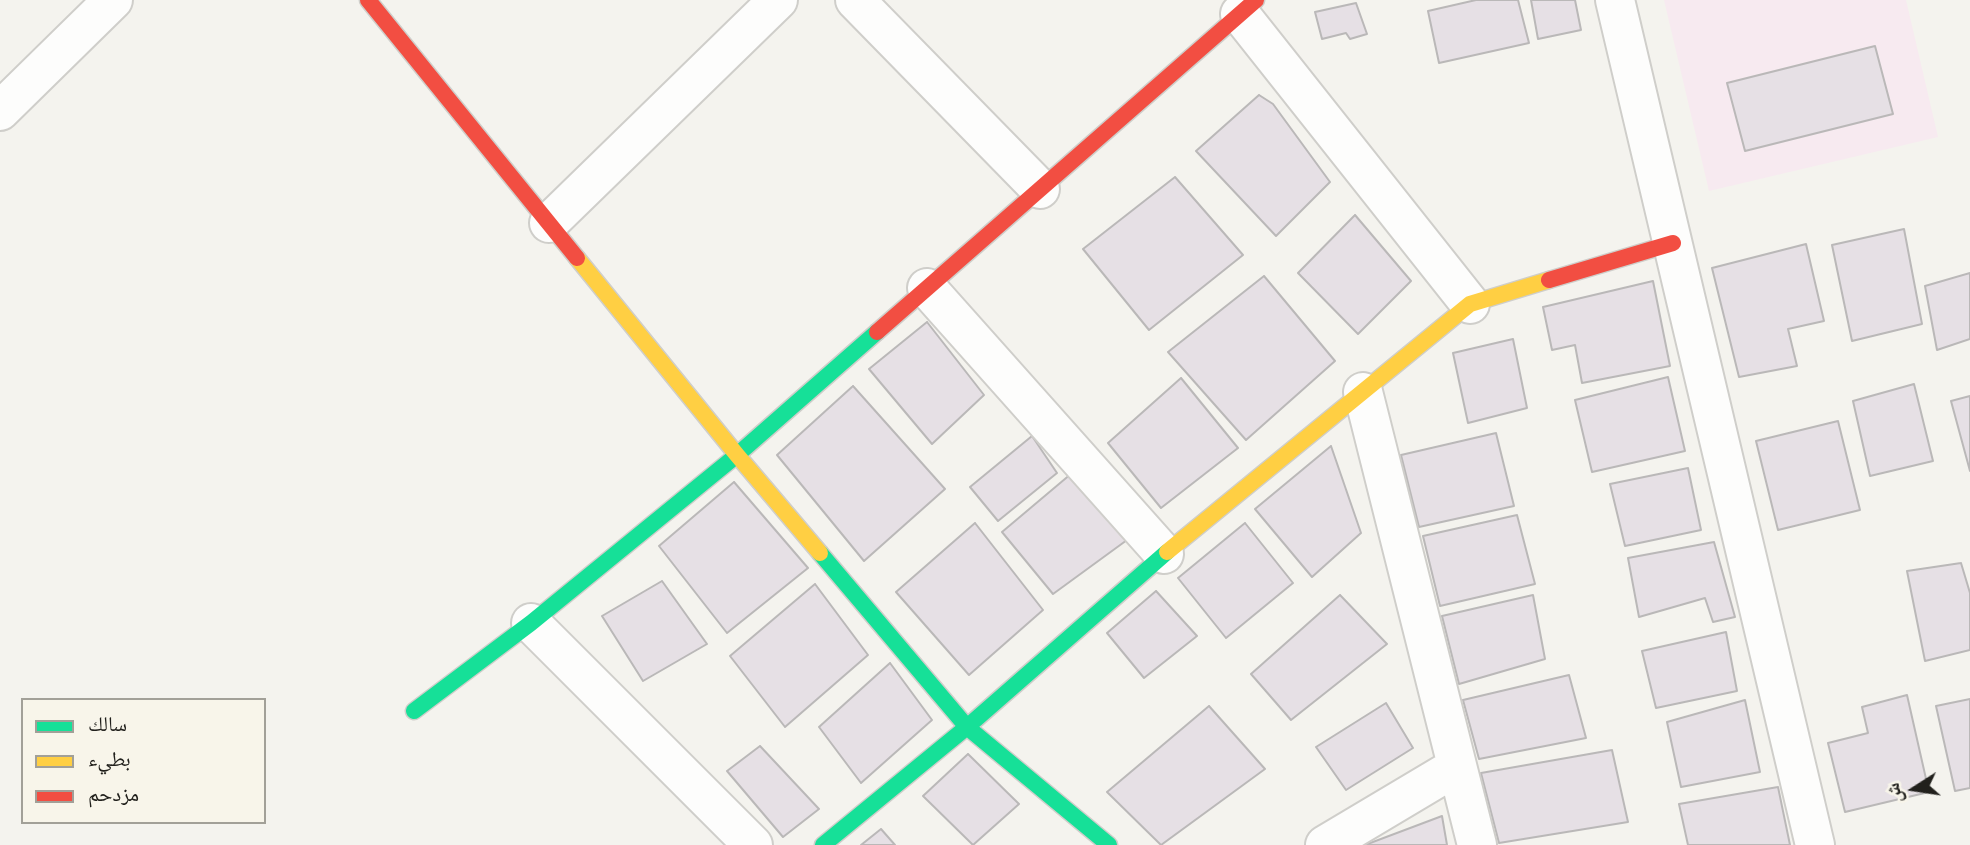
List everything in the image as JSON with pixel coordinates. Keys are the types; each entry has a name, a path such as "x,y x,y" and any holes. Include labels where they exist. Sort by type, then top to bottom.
{"street":[{"path":"0,111 113,0"},
{"path":"368,0 737,455 967,727 1109,845"},
{"path":"549,223 778,0"},
{"path":"855,0 1040,189"},
{"path":"1615,0 1815,845"},
{"path":"414,711 531,623 737,455 1248,7 1470,304"},
{"path":"823,845 967,727 1164,554 1470,304 1673,243"},
{"path":"927,288 1164,554"},
{"path":"1363,392 1477,845"},
{"path":"531,623 753,845"},
{"path":"1325,845 1456,767"}],"shaded area":[{"path":"1664,0 1906,0 1938,137 1709,191"}],"building":[{"path":"1476,0 1518,0 1529,43 1439,63 1428,11"},
{"path":"1531,0 1575,0 1581,30 1538,39"},
{"path":"1356,3 1367,34 1350,39 1346,33 1322,39 1315,12"},
{"path":"1875,46 1893,114 1745,151 1727,83"},
{"path":"1259,95 1273,104 1330,182 1276,236 1196,151"},
{"path":"1175,177 1243,255 1149,330 1083,249"},
{"path":"1355,215 1411,281 1358,334 1298,273"},
{"path":"1904,229 1922,324 1852,341 1832,245"},
{"path":"1806,244 1824,321 1788,329 1797,366 1739,377 1712,268"},
{"path":"1970,273 1970,339 1937,350 1925,286"},
{"path":"1264,276 1335,361 1246,440 1168,352"},
{"path":"1653,281 1670,366 1582,383 1575,345 1552,350 1543,307"},
{"path":"927,322 984,395 932,444 869,369"},
{"path":"1513,339 1527,408 1468,423 1453,353"},
{"path":"1668,377 1685,451 1592,472 1575,400"},
{"path":"1181,378 1238,448 1161,508 1108,443"},
{"path":"1914,384 1933,461 1870,476 1853,401"},
{"path":"853,386 945,489 864,561 777,455"},
{"path":"1970,396 1970,471 1951,401"},
{"path":"1838,421 1860,510 1778,530 1756,441"},
{"path":"1496,433 1514,506 1419,527 1401,455"},
{"path":"1032,436 1057,473 998,521 970,487"},
{"path":"1331,446 1361,533 1312,577 1255,509"},
{"path":"1688,468 1701,530 1625,546 1610,484"},
{"path":"1072,473 1127,540 1053,594 1002,532"},
{"path":"734,482 808,568 727,633 659,546"},
{"path":"1517,515 1535,584 1440,606 1423,536"},
{"path":"975,523 1043,610 969,675 896,592"},
{"path":"1245,523 1293,583 1226,638 1178,578"},
{"path":"1714,542 1735,617 1713,622 1705,598 1639,617 1628,558"},
{"path":"1961,563 1970,593 1970,650 1925,661 1907,571"},
{"path":"662,581 707,644 643,681 602,616"},
{"path":"815,584 868,655 785,727 730,656"},
{"path":"1156,591 1197,636 1144,678 1107,633"},
{"path":"1340,595 1387,644 1291,720 1251,674"},
{"path":"1533,595 1545,659 1459,684 1442,616"},
{"path":"1726,632 1737,691 1656,708 1642,651"},
{"path":"890,663 932,720 861,783 819,727"},
{"path":"1569,675 1586,738 1479,759 1463,700"},
{"path":"1907,695 1929,792 1845,812 1828,743 1868,733 1862,707"},
{"path":"1970,699 1970,788 1955,791 1936,706"},
{"path":"1745,700 1760,772 1681,787 1667,722"},
{"path":"1386,703 1413,748 1346,790 1316,747"},
{"path":"1209,706 1265,769 1161,845 1107,792"},
{"path":"760,746 819,809 783,837 727,771"},
{"path":"1612,750 1628,822 1499,843 1481,773"},
{"path":"968,754 1019,804 973,845 923,796"},
{"path":"1778,787 1790,845 1688,845 1679,804"},
{"path":"1442,816 1447,845 1365,845"},
{"path":"881,829 895,845 861,845"}],"traffic: fast":[{"path":"414,711 531,623 737,455 877,332"},
{"path":"823,845 967,727 1167,552"},
{"path":"820,553 967,727 1109,845"}],"traffic: slow":[{"path":"577,258 820,553"},
{"path":"1167,552 1470,304 1549,280"}],"traffic: jam":[{"path":"368,0 577,258"},
{"path":"877,332 1256,0"},
{"path":"1549,280 1673,243"}]}
